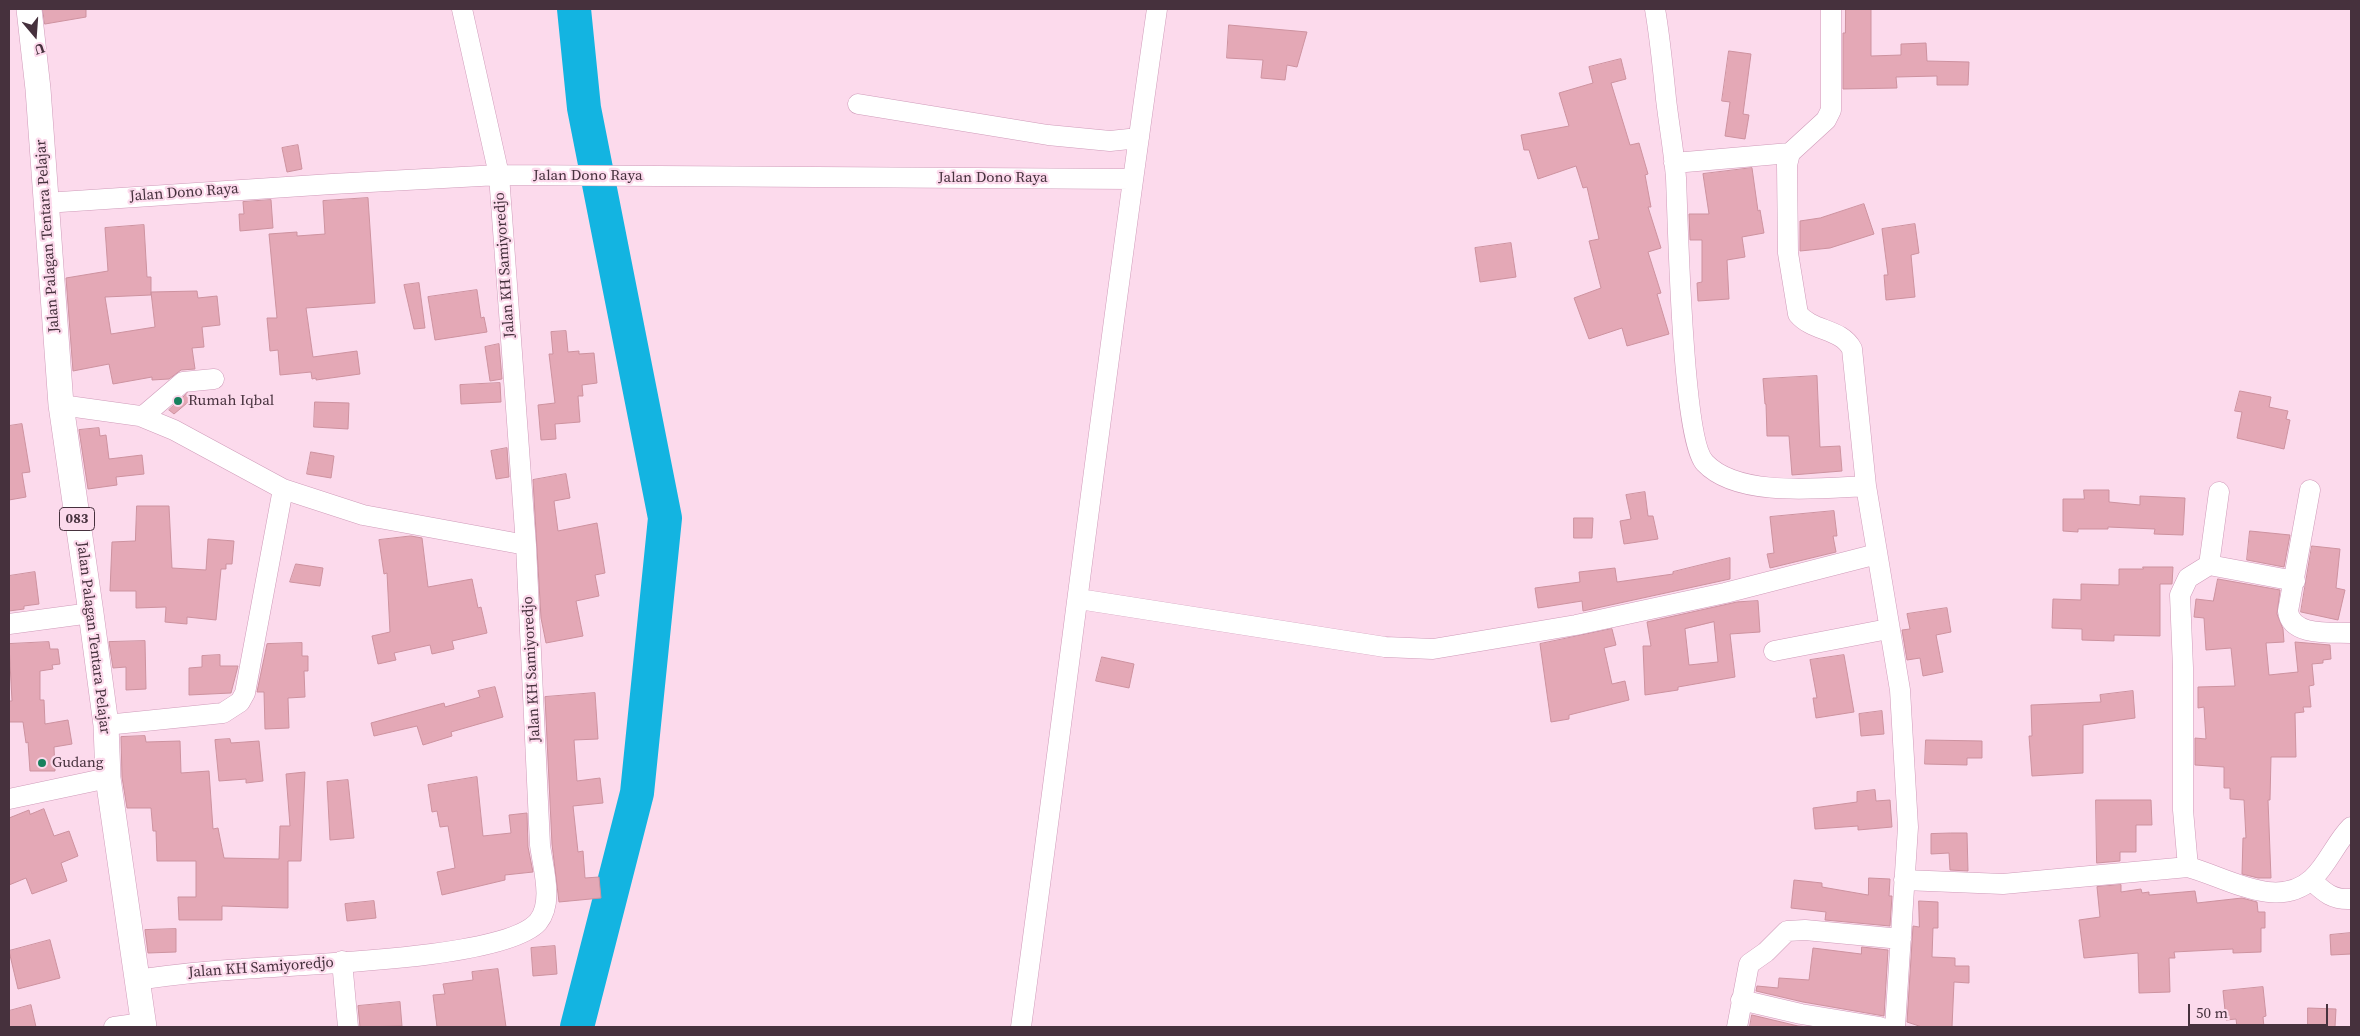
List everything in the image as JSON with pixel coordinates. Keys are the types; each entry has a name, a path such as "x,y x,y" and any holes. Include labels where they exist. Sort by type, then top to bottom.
{"main road":[{"name":"Jalan Palagan Tentara Pelajar","path":"29,9 38,89 60,405 106,725 108,778 143,1025"}],"street":[{"name":"Jalan KH Samiyoredjo","path":"136,980 196,972 435,955 501,941 525,932 538,922 545,910 546,895 540,845 526,545 498,175 462,9"},
{"path":"1021,1027 1079,599 1132,179 1157,9"},
{"path":"1655,9 1674,163 1683,323 1693,431 1699,456 1705,464 1729,479 1785,490 1866,486"},
{"path":"1831,9 1831,110 1826,120 1790,153 1787,165 1788,253 1795,305 1798,314 1802,320 1843,336 1852,349 1866,486 1888,628 1900,690 1908,828 1895,1027"},
{"path":"858,104 1048,135 1110,141 1138,138"},
{"path":"1674,163 1790,153"},
{"name":"Jalan Dono Raya","path":"45,203 498,175 1132,179"},
{"path":"142,417 183,382 214,379"},
{"path":"60,405 142,417 174,430 283,489 363,516 526,545"},
{"path":"106,725 223,713 240,702 245,693 283,489"},
{"path":"2310,490 2295,581 2288,611 2289,618 2293,624 2305,630 2351,633"},
{"path":"2209,565 2220,492"},
{"path":"1079,599 1385,648 1433,649 1576,625 1725,592 1877,554"},
{"path":"2188,867 2183,810 2183,668 2180,595 2188,578 2209,565 2295,581"},
{"path":"9,624 91,613"},
{"path":"1774,650 1888,628"},
{"path":"9,799 108,778"},
{"path":"1904,880 2003,884 2188,867 2249,888 2278,893 2294,890 2311,880 2328,862 2351,827"},
{"path":"2311,880 2328,896 2338,900 2351,899"},
{"path":"1737,1027 1749,964 1766,952 1787,931 1805,930 1901,939"},
{"path":"342,961 348,1027"},
{"path":"1741,1000 1801,1014 1880,1027"},
{"path":"114,1027 143,1025"}],"building":[{"path":"43,9 86,9 86,17 45,24"},
{"path":"1846,9 1871,9 1871,56 1901,55 1901,44 1926,43 1927,61 1969,62 1968,85 1937,85 1937,76 1896,77 1897,88 1843,89 1843,33 1845,33"},
{"path":"1229,25 1307,32 1297,67 1287,65 1285,80 1261,78 1263,60 1227,58"},
{"path":"1729,51 1751,54 1743,114 1749,115 1745,139 1725,136 1730,102 1722,101"},
{"path":"1621,59 1626,79 1611,83 1630,145 1639,143 1648,174 1645,175 1651,207 1648,207 1661,248 1648,252 1661,293 1657,294 1669,334 1627,346 1622,328 1589,339 1574,298 1601,288 1589,241 1599,239 1587,187 1583,188 1576,166 1538,179 1529,150 1524,150 1521,135 1569,126 1559,93 1593,83 1589,67"},
{"path":"298,145 302,169 287,172 282,148"},
{"path":"1752,168 1758,211 1760,210 1764,233 1742,237 1745,257 1727,260 1729,299 1698,301 1697,283 1702,282 1702,240 1690,240 1689,214 1709,214 1703,174"},
{"path":"368,198 375,303 306,308 313,357 357,351 360,374 316,380 316,378 312,379 311,372 280,375 278,350 270,351 267,318 277,318 269,234 297,232 297,236 325,234 323,201"},
{"path":"271,200 273,228 240,231 239,214 244,214 243,202"},
{"path":"1864,204 1874,234 1830,248 1800,251 1800,221 1820,218"},
{"path":"1915,224 1919,253 1911,255 1915,297 1886,300 1884,275 1888,275 1882,229"},
{"path":"144,225 147,277 151,277 151,292 197,291 198,298 217,296 220,325 202,327 204,347 192,348 195,369 181,370 169,379 152,380 152,377 113,384 109,364 73,371 66,278 108,271 105,228","holes":["151,292 155,327 111,334 105,297 151,295"]},
{"path":"1511,243 1516,277 1480,282 1475,248"},
{"path":"419,283 425,328 414,329 404,285"},
{"path":"477,290 481,318 484,317 487,332 435,340 428,297"},
{"path":"566,331 568,352 579,351 579,354 594,353 597,383 582,385 583,396 578,396 580,422 555,424 556,439 541,440 538,405 555,403 549,354 553,354 551,332"},
{"path":"499,344 502,379 490,381 485,347"},
{"path":"1817,376 1820,447 1840,446 1842,471 1792,475 1789,436 1767,436 1763,379"},
{"path":"500,383 501,402 461,404 460,385"},
{"path":"2240,391 2271,397 2269,407 2288,411 2286,419 2290,420 2284,449 2237,438 2242,412 2235,411"},
{"path":"188,393 193,398 174,414 169,410"},
{"path":"315,402 349,403 348,429 314,427"},
{"path":"22,424 30,472 22,473 26,497 9,500 9,426"},
{"path":"99,428 100,436 106,435 109,459 142,455 144,474 116,477 117,485 88,489 79,430"},
{"path":"507,448 509,477 496,479 491,451"},
{"path":"311,452 334,456 331,478 307,474"},
{"path":"566,474 570,498 554,501 558,531 597,523 605,573 595,575 599,596 576,601 583,636 546,643 541,618 533,480"},
{"path":"2084,490 2109,490 2109,502 2140,505 2140,496 2185,498 2183,535 2154,534 2155,529 2108,527 2108,529 2078,529 2078,532 2063,531 2063,499 2084,499"},
{"path":"1645,492 1648,516 1653,516 1658,539 1624,544 1620,521 1631,519 1626,495"},
{"path":"137,506 169,506 172,568 206,570 208,539 234,541 232,564 226,564 226,569 221,569 216,620 187,617 187,624 165,622 166,607 136,608 136,591 110,591 112,542 135,541"},
{"path":"1834,511 1837,536 1833,536 1836,552 1770,568 1767,554 1774,553 1770,517"},
{"path":"1574,518 1593,518 1592,538 1574,538"},
{"path":"2250,531 2290,535 2284,567 2247,560"},
{"path":"411,536 422,538 428,587 472,579 478,608 481,607 487,633 452,641 454,649 432,654 430,645 394,653 396,660 378,664 372,636 390,632 387,573 384,574 379,540"},
{"path":"2312,546 2340,549 2336,588 2345,590 2338,620 2301,612"},
{"path":"1730,558 1730,579 1583,611 1582,601 1538,608 1535,588 1580,582 1579,572 1615,568 1617,582 1673,574 1673,572"},
{"path":"296,564 323,568 320,586 290,582"},
{"path":"2143,567 2173,567 2172,584 2160,584 2160,636 2114,635 2114,641 2082,640 2082,629 2052,628 2053,599 2081,600 2081,584 2119,585 2119,569 2143,569"},
{"path":"35,572 39,604 9,611 9,576"},
{"path":"2218,579 2280,590 2277,614 2283,629 2284,642 2266,643 2269,675 2298,672 2295,642 2330,645 2331,659 2323,660 2323,663 2312,664 2314,685 2309,686 2311,707 2303,707 2304,712 2295,713 2296,757 2271,757 2270,800 2268,800 2271,878 2258,878 2242,874 2243,838 2246,838 2244,800 2230,799 2230,788 2224,788 2224,767 2195,765 2195,738 2206,739 2204,707 2198,708 2198,687 2235,686 2231,648 2206,650 2204,618 2194,617 2196,599 2213,601"},
{"path":"1758,601 1760,632 1730,634 1735,677 1678,687 1678,690 1645,695 1643,646 1651,646 1647,622 1737,602","holes":["1714,622 1718,662 1689,665 1685,629"]},
{"path":"1947,608 1951,632 1936,635 1943,672 1923,676 1920,658 1907,660 1902,630 1910,629 1907,614"},
{"path":"1612,629 1616,645 1604,648 1612,684 1625,681 1629,700 1569,715 1569,719 1551,722 1540,644"},
{"path":"145,641 146,689 126,690 126,667 113,668 109,642"},
{"path":"49,642 50,649 58,649 60,664 52,665 53,669 40,671 40,700 44,700 45,724 68,720 72,744 54,747 55,771 30,771 28,742 26,743 23,722 9,722 9,701 12,701 9,644"},
{"path":"302,643 302,656 308,656 308,671 304,671 305,697 288,698 289,728 265,729 264,692 257,692 267,644"},
{"path":"220,655 220,666 238,666 231,693 189,695 189,668 202,667 202,656"},
{"path":"1844,655 1854,712 1816,718 1813,698 1817,698 1810,660"},
{"path":"1102,657 1134,664 1129,688 1096,681"},
{"path":"495,687 503,717 451,732 452,736 423,745 417,726 374,736 371,723 444,703 445,707 480,697 478,691"},
{"path":"2133,691 2135,718 2083,725 2083,773 2032,776 2029,736 2032,736 2031,705 2101,702 2100,695"},
{"path":"595,693 598,739 574,740 577,781 600,778 603,803 573,806 578,852 583,851 585,878 599,877 601,898 559,902 552,844 545,697"},
{"path":"1882,711 1884,734 1861,736 1859,714"},
{"path":"145,736 146,742 180,741 181,773 209,771 213,829 218,828 224,858 279,859 280,826 290,826 286,774 305,772 301,861 288,861 288,908 222,906 222,920 179,920 178,897 196,897 196,861 157,861 156,831 153,831 151,808 127,808 122,777 121,737"},
{"path":"230,739 231,743 259,741 263,781 246,783 246,779 219,781 215,740"},
{"path":"1926,740 1982,741 1982,758 1967,758 1967,765 1925,764"},
{"path":"477,777 483,836 511,833 509,815 527,813 528,847 533,872 505,875 505,880 442,895 437,872 455,868 448,826 440,827 437,811 432,812 428,785"},
{"path":"348,780 354,838 330,840 327,782"},
{"path":"1875,790 1876,801 1890,800 1892,827 1858,830 1858,826 1815,829 1813,808 1857,802 1857,792"},
{"path":"2096,800 2151,800 2152,825 2136,825 2136,852 2120,852 2120,861 2097,863"},
{"path":"44,809 54,836 69,831 78,856 61,863 67,881 32,894 26,878 9,885 9,818 29,810 30,814"},
{"path":"1967,833 1968,871 1950,870 1949,853 1931,854 1931,834"},
{"path":"1869,878 1890,879 1889,896 1892,896 1890,926 1825,920 1826,912 1791,908 1794,880 1822,883 1822,887 1868,895"},
{"path":"2121,885 2121,892 2141,889 2142,893 2149,892 2149,895 2195,891 2197,903 2242,898 2257,902 2258,912 2265,912 2265,928 2261,928 2261,952 2233,953 2233,949 2174,952 2175,958 2169,958 2170,992 2139,993 2138,953 2084,958 2079,920 2100,917 2097,887"},
{"path":"374,901 376,918 347,921 345,904"},
{"path":"1919,901 1938,902 1938,928 1933,928 1932,957 1955,958 1955,966 1969,966 1969,983 1954,982 1952,1027 1922,1027 1907,1022 1913,926 1919,927"},
{"path":"176,929 176,952 148,953 145,930"},
{"path":"2351,933 2351,954 2331,955 2330,935"},
{"path":"50,940 60,978 18,989 9,951"},
{"path":"555,946 557,974 533,976 531,948"},
{"path":"1862,947 1888,950 1884,1016 1803,1002 1756,991 1757,986 1778,988 1779,978 1809,980 1813,948 1861,954"},
{"path":"498,969 506,1027 437,1027 433,995 445,994 443,984 473,980 472,972"},
{"path":"2263,987 2266,1016 2263,1017 2264,1027 2237,1027 2236,1019 2226,1020 2223,991"},
{"path":"400,1002 402,1026 360,1027 358,1006"},
{"path":"31,1005 36,1027 9,1027 9,1011"},
{"path":"2308,1008 2336,1009 2335,1027 2308,1027"},
{"path":"1752,1015 1798,1026 1808,1027 1750,1027"}],"waterway":[{"path":"574,9 584,108 665,518 637,793 577,1027"}],"place":[{"name":"Rumah Iqbal","path":"178,401"},
{"name":"Gudang","path":"42,763"}]}
